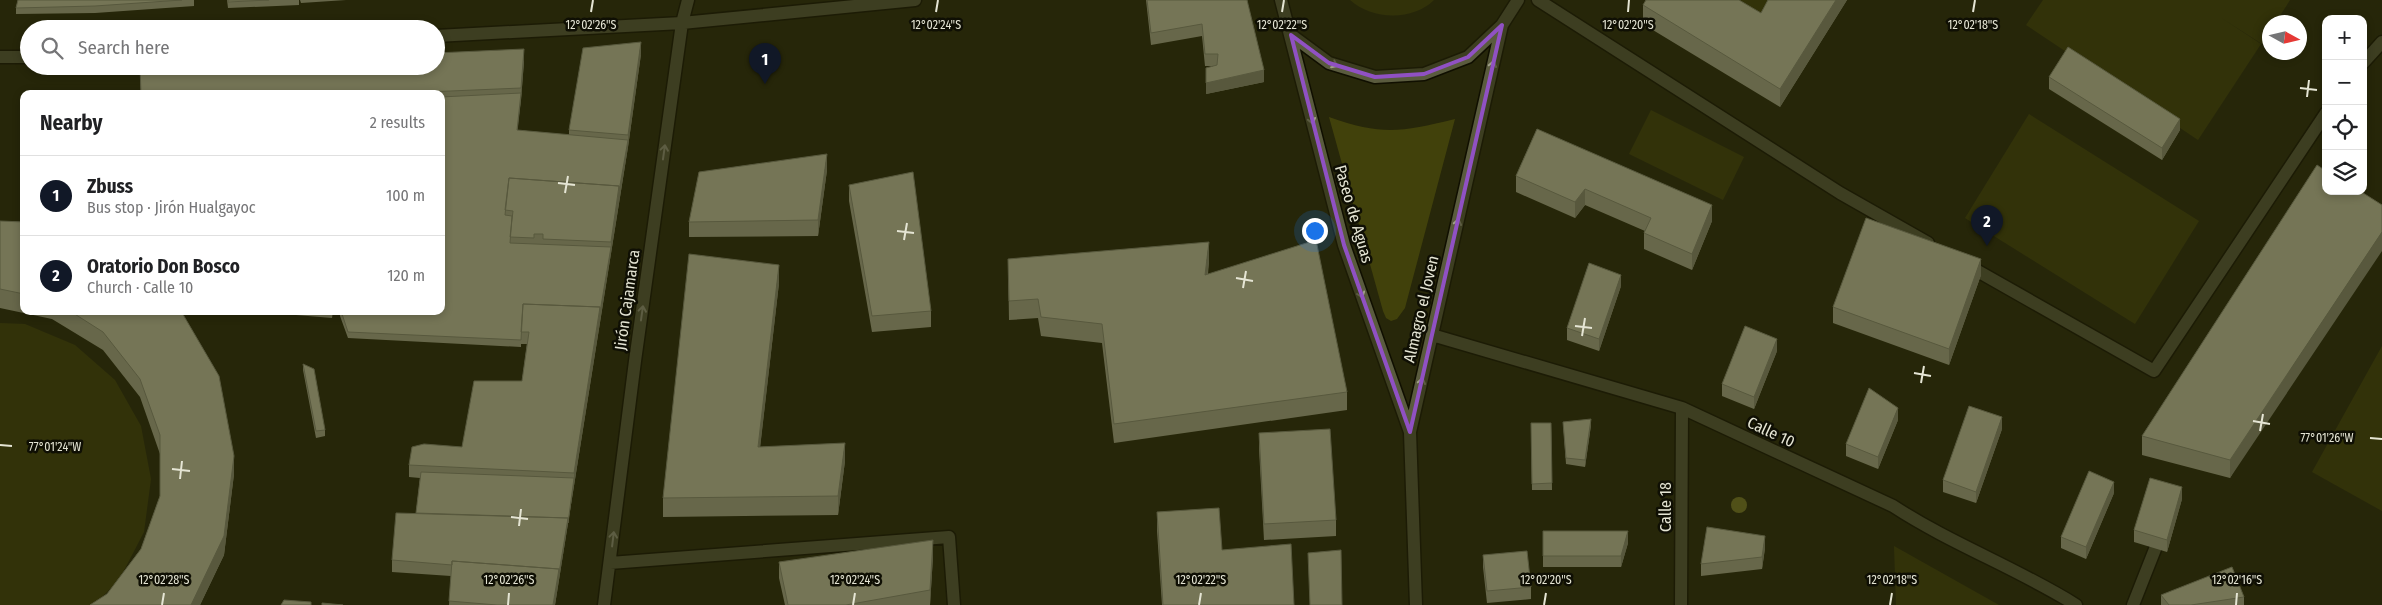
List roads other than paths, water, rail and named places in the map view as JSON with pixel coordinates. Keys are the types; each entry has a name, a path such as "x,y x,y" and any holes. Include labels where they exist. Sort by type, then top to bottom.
{"street":[{"name":"Jirón Cajamarca","path":"604,605 635,362 682,23 688,0"},
{"path":"445,36 682,23 915,0"},
{"name":"Paseo de Aguas","path":"1280,0 1291,35 1344,245 1410,432"},
{"path":"1291,35 1329,64 1375,77 1424,74 1468,57 1502,25 1518,0"},
{"path":"1538,0 1840,194 1942,251"},
{"name":"Almagro el Joven","path":"1416,605 1410,432 1502,25"},
{"path":"2366,60 2382,42"},
{"path":"0,57 20,56"},
{"path":"1959,261 2154,371 2322,119"},
{"name":"Calle 10","path":"1432,335 1682,408 1893,506 1923,525 2048,588 2076,605"},
{"name":"Calle 18","path":"1681,605 1682,408"},
{"path":"2133,605 2165,524"},
{"path":"610,563 948,537 954,605"}],"place":[{"name":"Zbuss","path":"765,84"},
{"name":"Oratorio Don Bosco","path":"1987,246"}]}
